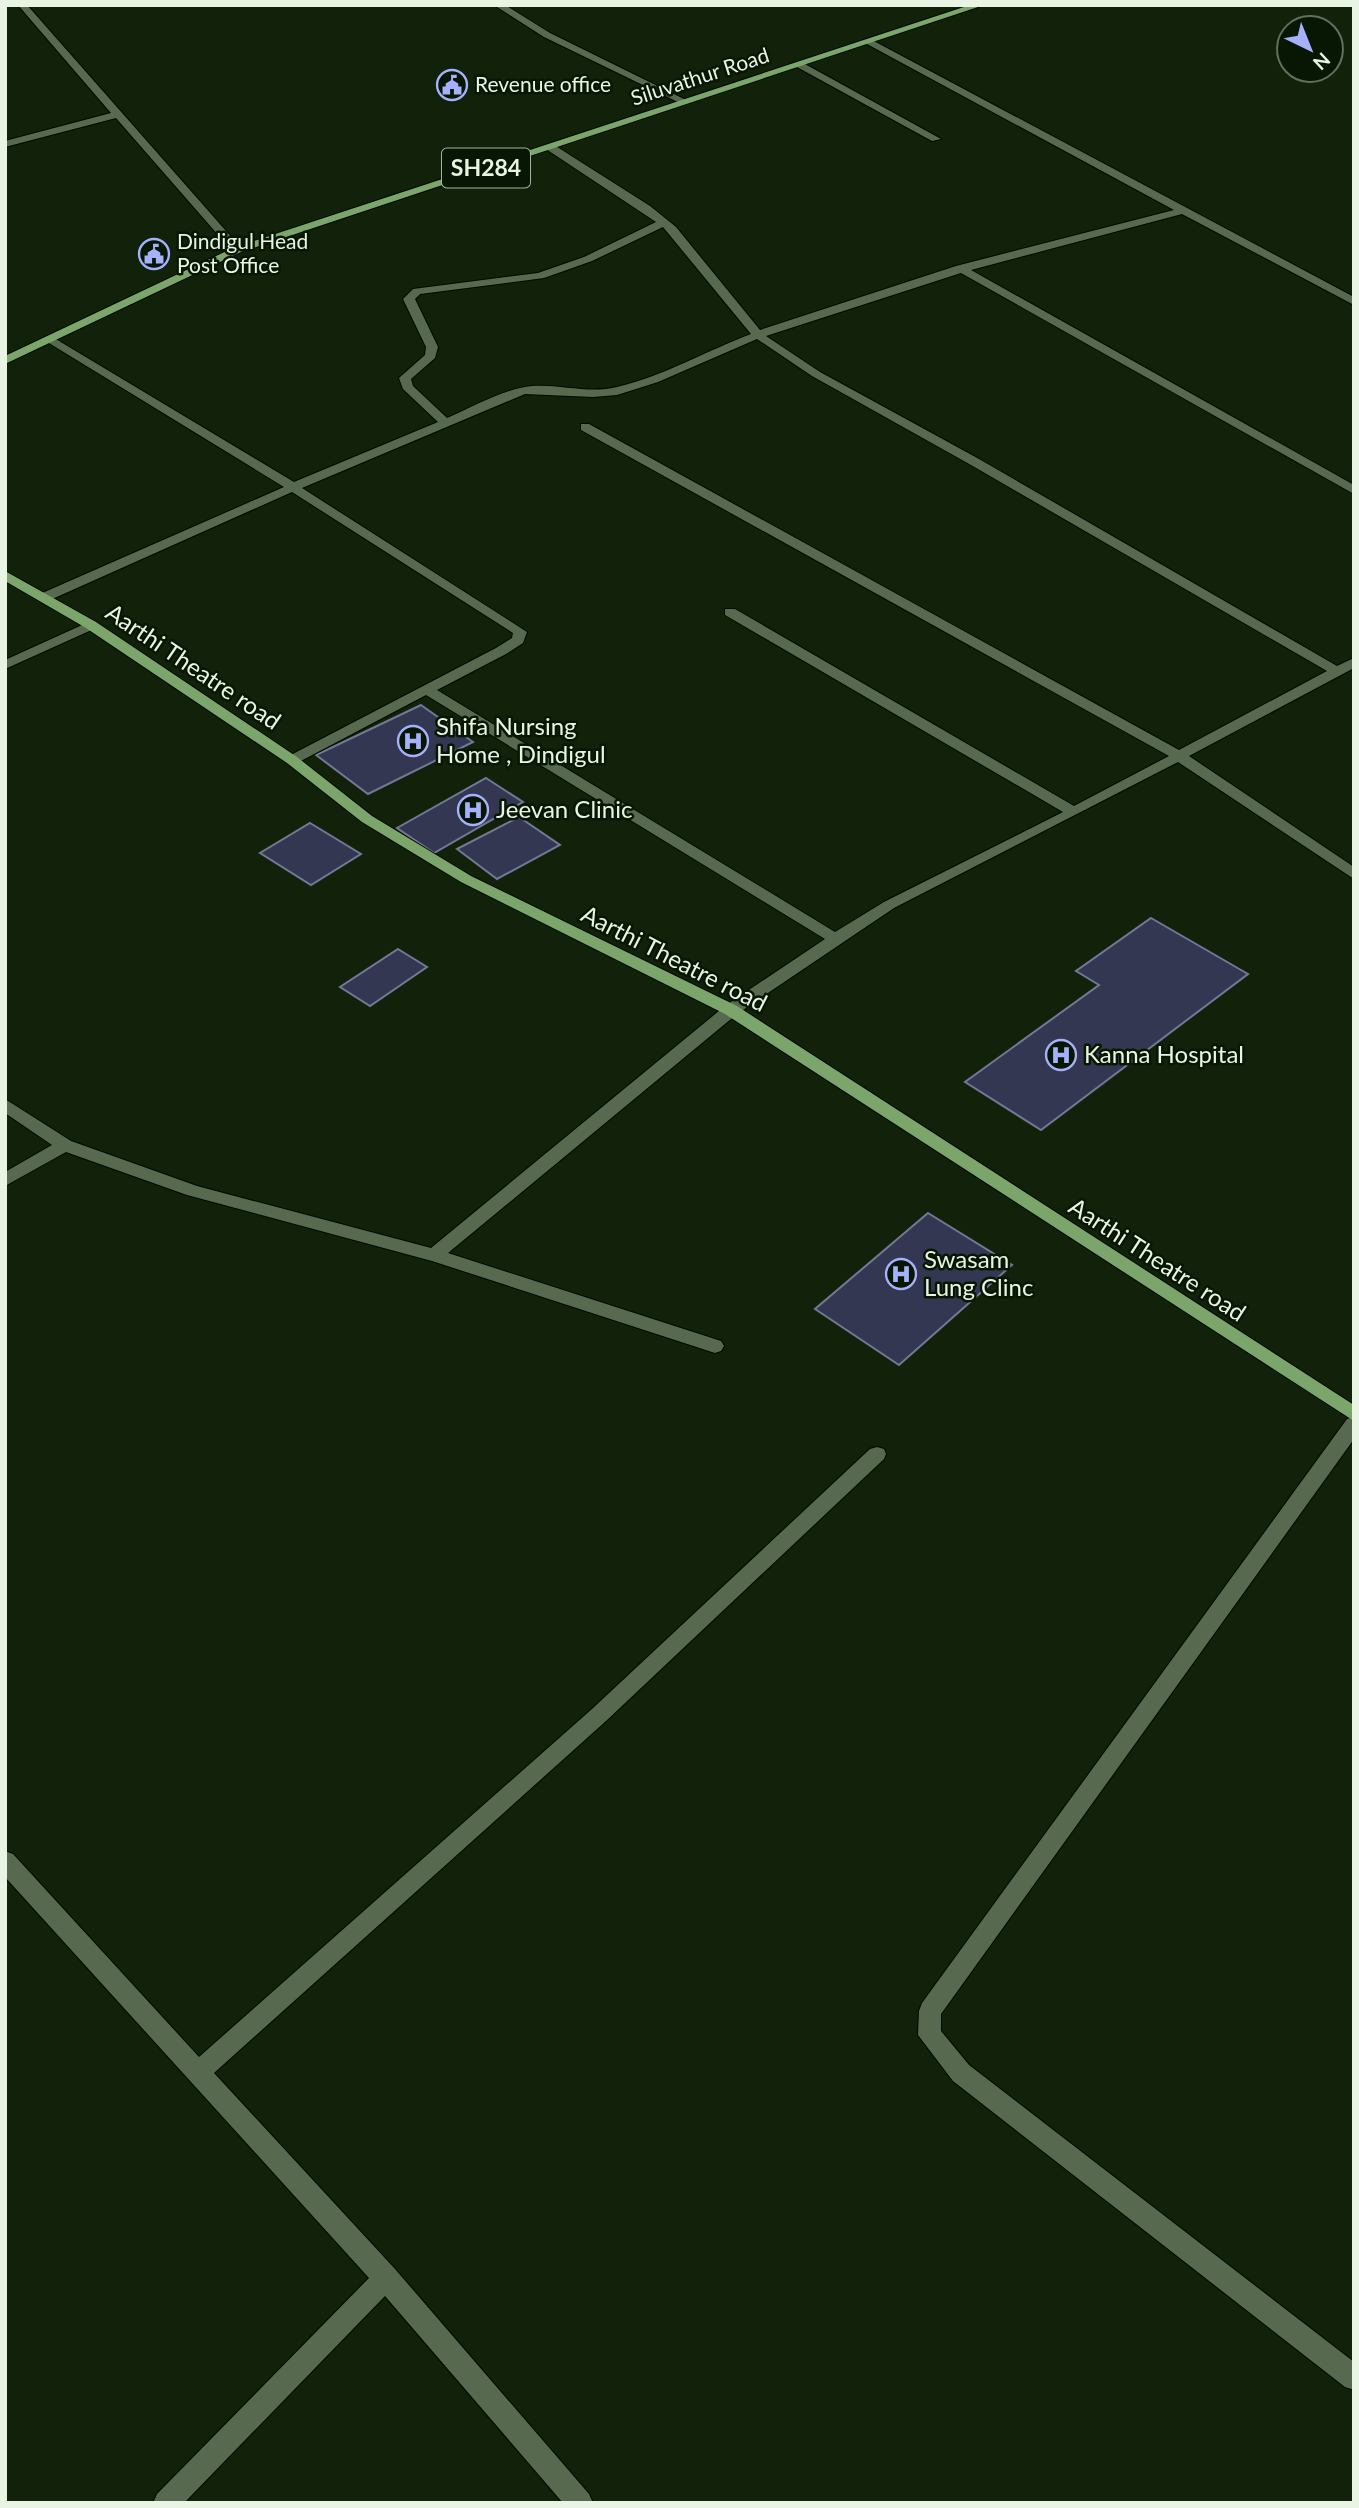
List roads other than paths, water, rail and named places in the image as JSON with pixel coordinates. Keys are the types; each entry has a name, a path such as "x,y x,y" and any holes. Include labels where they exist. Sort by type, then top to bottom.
{"main road":[{"name":"Siluvathur Road","path":"5,361 237,250 980,5"},
{"name":"Aarthi Theatre road","path":"5,575 91,625 292,760 367,819 466,879 731,1010 1354,1414"}],"street":[{"path":"22,5 237,250"},
{"path":"498,5 547,35 685,103"},
{"path":"870,41 1354,302"},
{"path":"800,65 936,139"},
{"path":"5,144 119,114"},
{"path":"550,147 664,222 758,335 816,374 1035,496 1336,671"},
{"path":"45,597 444,422 523,391 550,389 587,395 634,387 758,335 960,268 1181,211"},
{"path":"444,422 407,387 405,378 430,356 432,347 410,299 417,291 491,284 542,275 596,255 664,222"},
{"path":"960,268 1354,489"},
{"path":"50,340 293,488 520,632 518,640 501,651 292,760"},
{"path":"585,427 1178,755 1353,873"},
{"path":"730,612 1074,812"},
{"path":"5,665 91,625"},
{"path":"434,1255 731,1010 835,939 889,905 1074,812 1354,663"},
{"path":"427,690 835,939"},
{"path":"5,1105 65,1145 194,1191 434,1255 715,1346"},
{"path":"5,1181 65,1145"},
{"path":"1354,1424 929,2011 929,2035 961,2073 1354,2378"},
{"path":"199,2073 599,1715 877,1454"},
{"path":"5,1861 386,2278 580,2503"},
{"path":"166,2503 386,2278"}],"place":[{"name":"Revenue office","path":"452,85"},
{"name":"Dindigul Head Post Office","path":"154,254"},
{"name":"Shifa Nursing Home , Dindigul","path":"413,741"},
{"name":"Jeevan Clinic","path":"473,810"},
{"name":"Kanna Hospital","path":"1061,1055"},
{"name":"Swasam Lung Clinc","path":"901,1274"}]}
